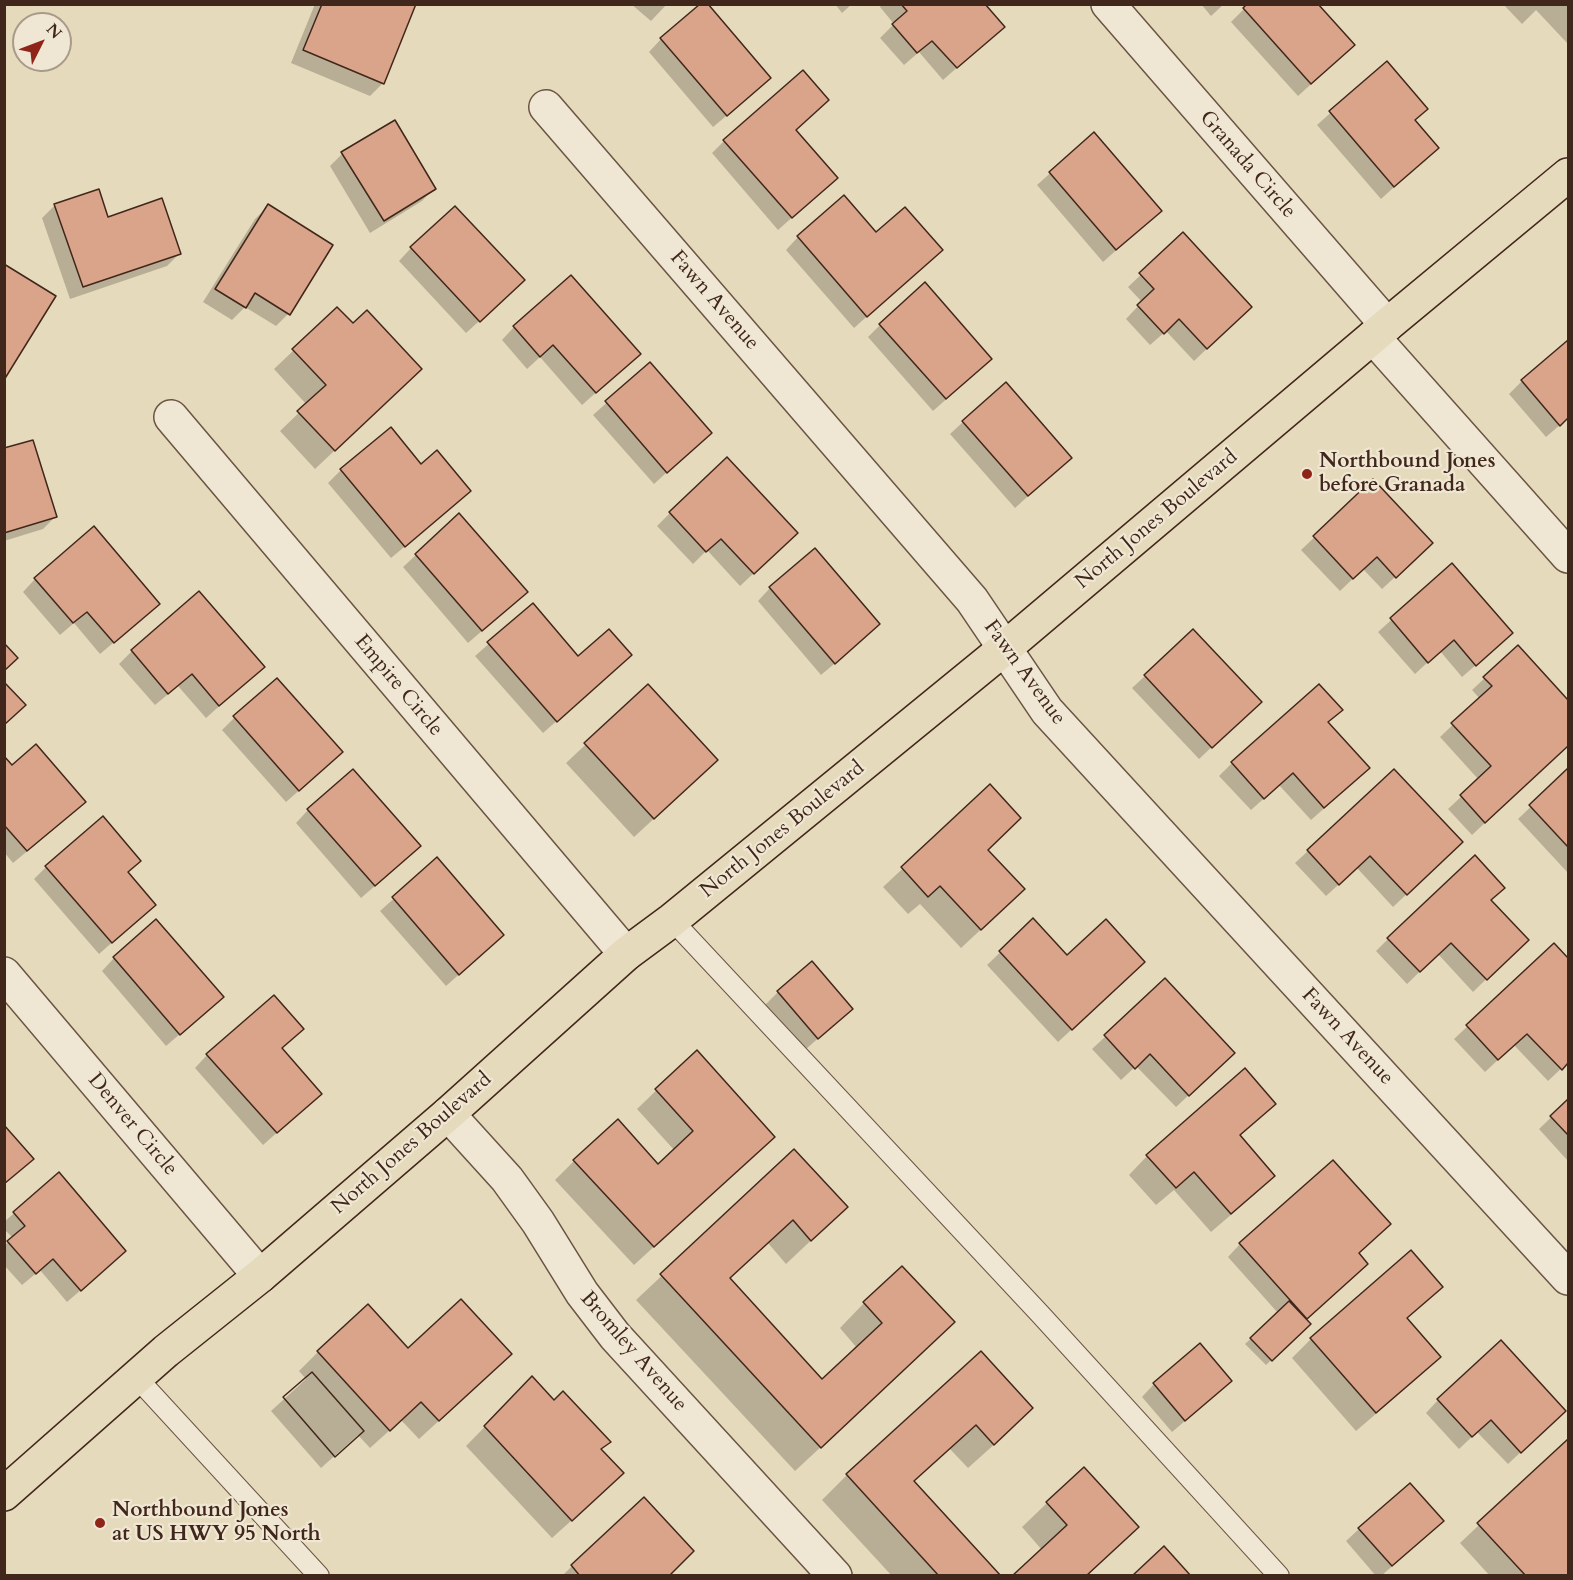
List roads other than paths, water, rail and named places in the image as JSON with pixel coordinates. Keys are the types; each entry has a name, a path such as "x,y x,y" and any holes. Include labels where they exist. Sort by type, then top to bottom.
{"main road":[{"name":"North Jones Boulevard","path":"4,1494 166,1351 260,1276 448,1114 626,954 672,920 1005,648 1380,331 1569,175"}],"street":[{"name":"Granada Circle","path":"1108,4 1569,556"},
{"name":"Fawn Avenue","path":"546,107 972,600 1047,711 1569,1278"},
{"name":"Empire Circle","path":"171,417 626,954"},
{"name":"Denver Circle","path":"4,974 260,1276"},
{"name":"Bromley Avenue","path":"448,1114 507,1179 538,1222 582,1293 615,1336 835,1575"}],"lane":[{"path":"672,920 1041,1315 1279,1575"},
{"path":"137,1378 319,1575"}],"place":[{"name":"Northbound Jones before Granada","path":"1307,474"},
{"name":"Northbound Jones at US HWY 95 North","path":"100,1523"}]}
